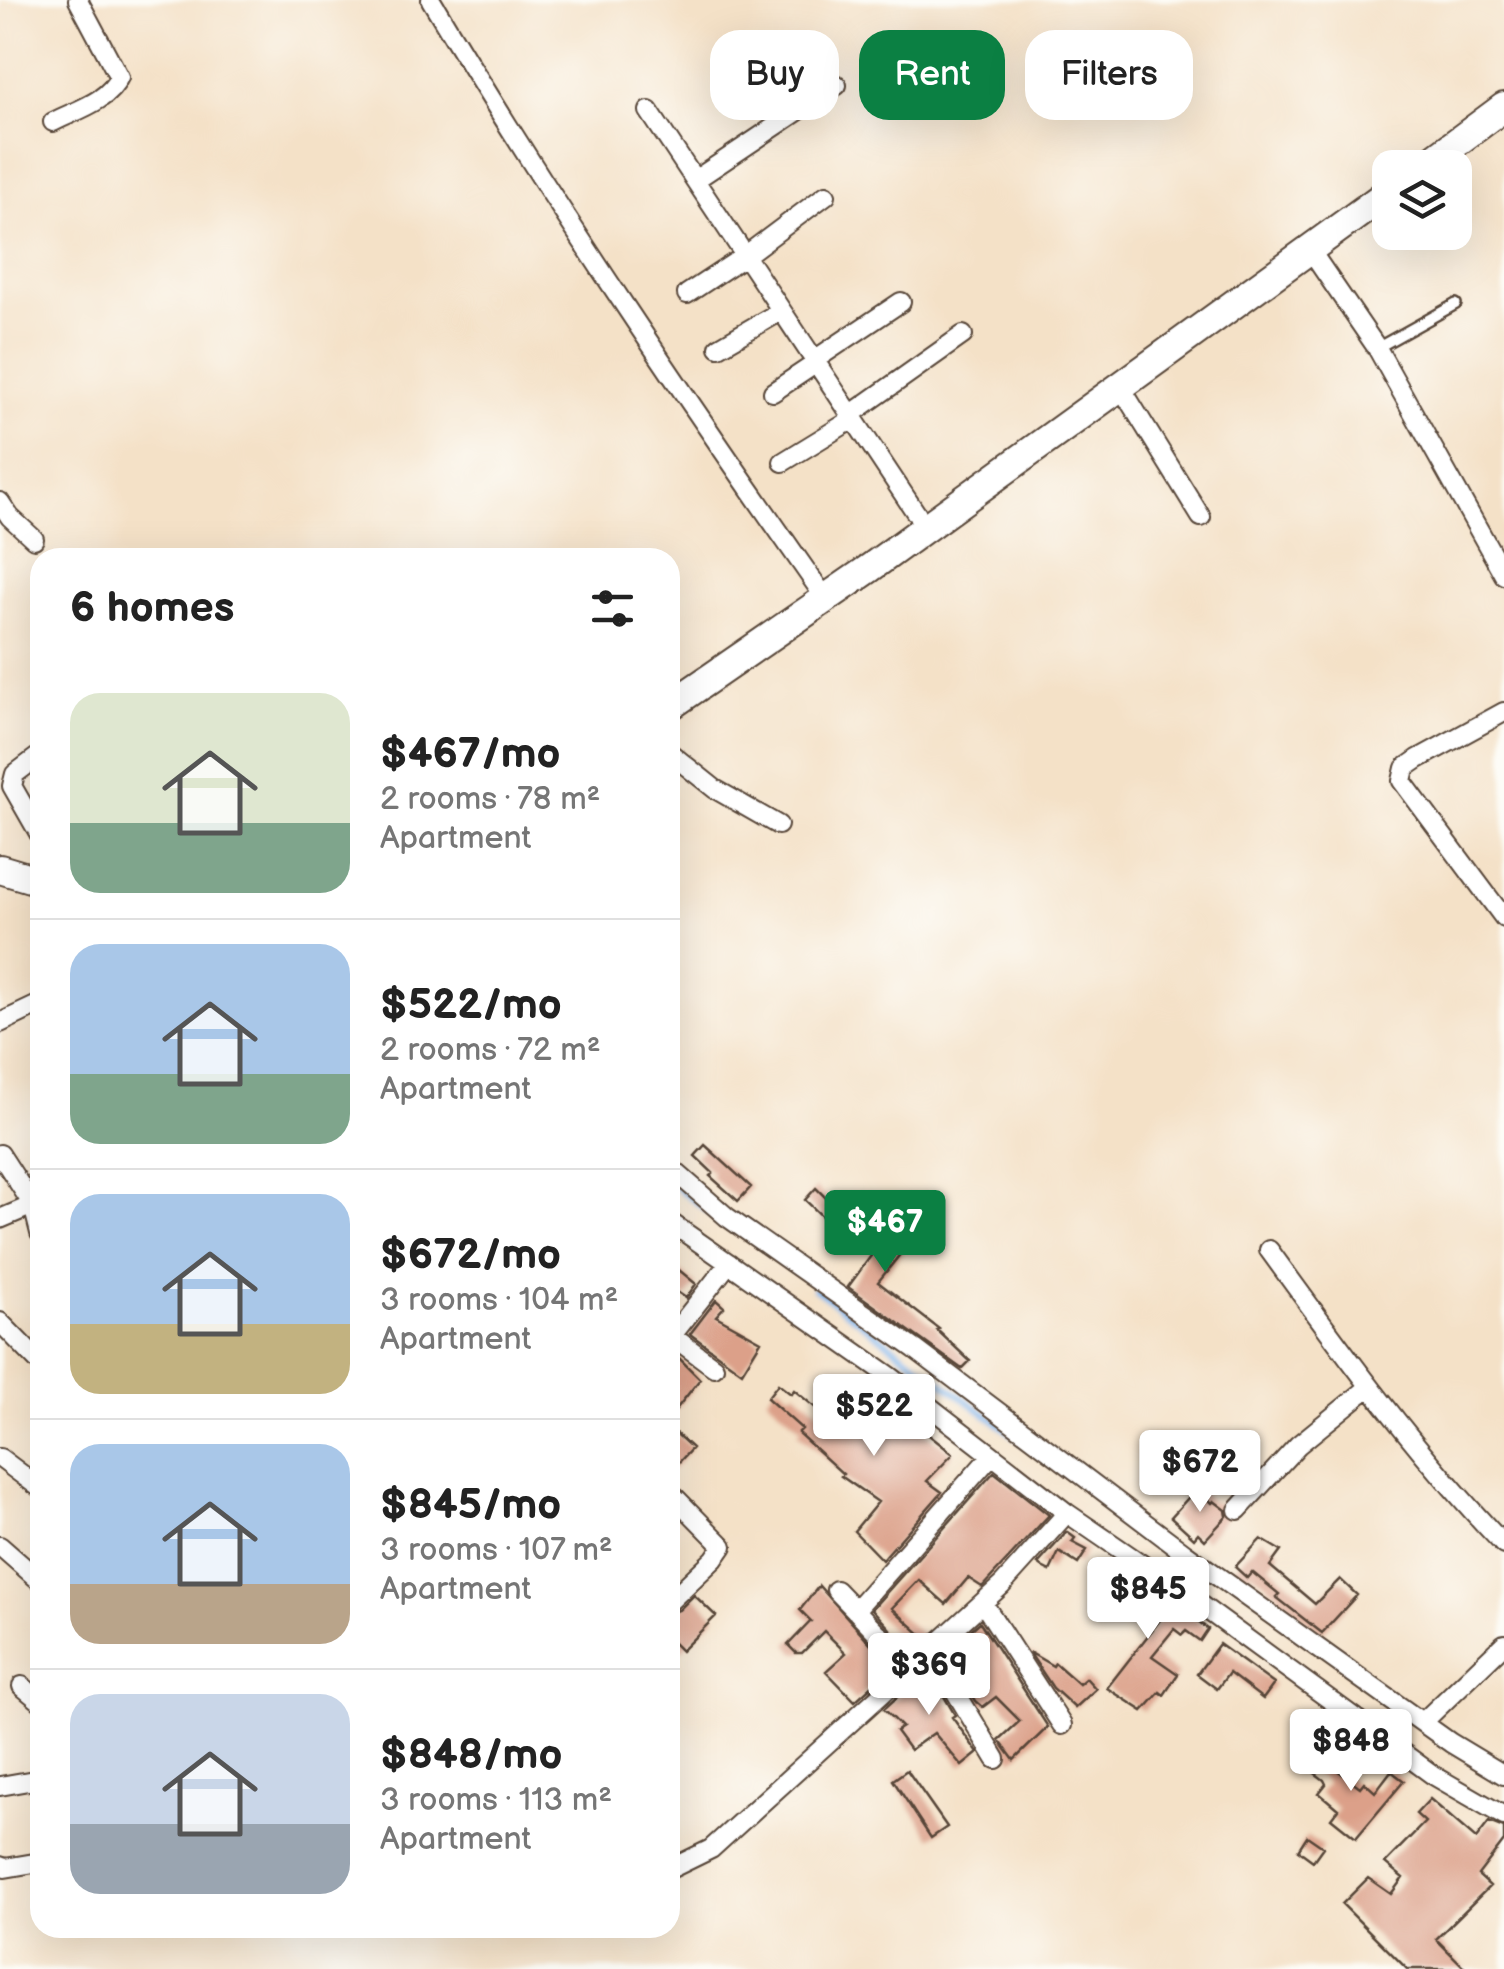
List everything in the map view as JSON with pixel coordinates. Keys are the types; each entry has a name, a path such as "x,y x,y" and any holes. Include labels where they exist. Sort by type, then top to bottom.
{"street":[{"path":"53,122 103,98 119,77 78,0"},
{"path":"432,0 517,144 662,365 826,598"},
{"path":"1446,150 1504,107"},
{"path":"649,112 926,528"},
{"path":"695,180 785,120"},
{"path":"687,294 826,195"},
{"path":"680,699 926,528 1372,204"},
{"path":"1310,250 1377,348 1504,575"},
{"path":"773,392 902,302"},
{"path":"719,347 781,311"},
{"path":"783,462 963,336"},
{"path":"1120,386 1201,517"},
{"path":"0,502 34,539"},
{"path":"1504,712 1418,759 1406,768 1402,781 1504,918"},
{"path":"680,761 715,789 778,825"},
{"path":"30,763 15,774 12,786 30,818"},
{"path":"0,869 30,878"},
{"path":"0,1023 30,1009"},
{"path":"0,1154 30,1200"},
{"path":"680,1176 727,1217 915,1349 1185,1553 1504,1775"},
{"path":"0,1220 30,1206"},
{"path":"680,1229 890,1376 1067,1513 1184,1593 1433,1775 1504,1816"},
{"path":"1269,1250 1368,1388 1466,1506 1504,1545"},
{"path":"680,1326 729,1263"},
{"path":"0,1322 30,1353"},
{"path":"680,1343 714,1368"},
{"path":"1238,1510 1298,1445 1368,1388"},
{"path":"855,1610 991,1456"},
{"path":"0,1458 30,1480"},
{"path":"680,1502 722,1546 680,1591"},
{"path":"680,1864 710,1849 931,1651 983,1603 1067,1513"},
{"path":"0,1546 30,1572"},
{"path":"836,1590 889,1645"},
{"path":"983,1603 1062,1725"},
{"path":"1423,1722 1504,1644"},
{"path":"931,1651 996,1758"},
{"path":"22,1686 30,1693"},
{"path":"0,1786 30,1782"},
{"path":"0,1866 30,1864"}],"lane":[{"path":"1377,348 1456,304"}],"building":[{"path":"705,1145 751,1187 738,1201 695,1156"},
{"path":"816,1188 839,1211 851,1197 910,1242 878,1282 939,1329 970,1361 962,1369 848,1287 879,1245 840,1211 830,1224 805,1200"},
{"path":"680,1271 696,1284 686,1298 680,1294"},
{"path":"716,1300 724,1307 716,1316 761,1341 742,1372 690,1334"},
{"path":"680,1359 700,1379 680,1404"},
{"path":"870,1381 888,1394 886,1397 915,1415 911,1421 953,1454 927,1481 942,1492 882,1560 854,1531 878,1502 841,1476 798,1433 802,1429 767,1398 778,1384 791,1394 794,1390 822,1413 826,1408 842,1422"},
{"path":"680,1437 692,1448 680,1461"},
{"path":"994,1472 1049,1515 982,1587 968,1578 946,1604 919,1580 892,1608 925,1638 855,1701 826,1671 846,1653 824,1631 802,1653 788,1645 811,1621 800,1610 819,1586 880,1654 897,1655 901,1641 872,1609"},
{"path":"1197,1488 1226,1510 1227,1516 1205,1540 1198,1533 1194,1538 1171,1517"},
{"path":"1067,1532 1075,1538 1072,1542 1087,1550 1078,1564 1059,1552 1050,1571 1038,1564"},
{"path":"1261,1539 1281,1551 1270,1566 1315,1604 1340,1579 1357,1595 1322,1633 1276,1597 1279,1594 1252,1572 1247,1578 1235,1567"},
{"path":"1121,1566 1172,1610 1176,1604 1208,1629 1200,1641 1186,1631 1182,1635 1174,1629 1152,1656 1178,1674 1164,1695 1160,1692 1143,1711 1107,1688 1160,1620 1136,1599 1126,1614 1108,1601 1118,1587 1111,1582"},
{"path":"694,1595 716,1616 681,1651 680,1650 680,1609"},
{"path":"980,1622 1048,1727 1014,1760 999,1740 1020,1721 996,1697 983,1707 976,1701 946,1652"},
{"path":"1219,1644 1274,1684 1263,1699 1229,1673 1217,1689 1197,1674"},
{"path":"1029,1652 1053,1666 1055,1663 1079,1684 1086,1678 1096,1689 1075,1708 1053,1688"},
{"path":"928,1669 955,1715 952,1717 978,1753 962,1766 934,1733 910,1750 896,1731 902,1727 884,1709"},
{"path":"1309,1749 1360,1787 1364,1782 1375,1792 1391,1771 1404,1781 1356,1838 1331,1818 1338,1809 1319,1793 1326,1784 1324,1780 1299,1761"},
{"path":"907,1770 947,1827 931,1838 893,1780"},
{"path":"1430,1799 1476,1839 1489,1822 1504,1828 1504,1841 1478,1875 1490,1886 1436,1939 1466,1969 1407,1969 1342,1904 1368,1878 1391,1894 1403,1878 1385,1863 1425,1822 1416,1814"},
{"path":"1307,1836 1323,1847 1313,1861 1298,1850"}],"waterway":[{"path":"680,1190 715,1217"},
{"path":"815,1289 1026,1444"}]}
